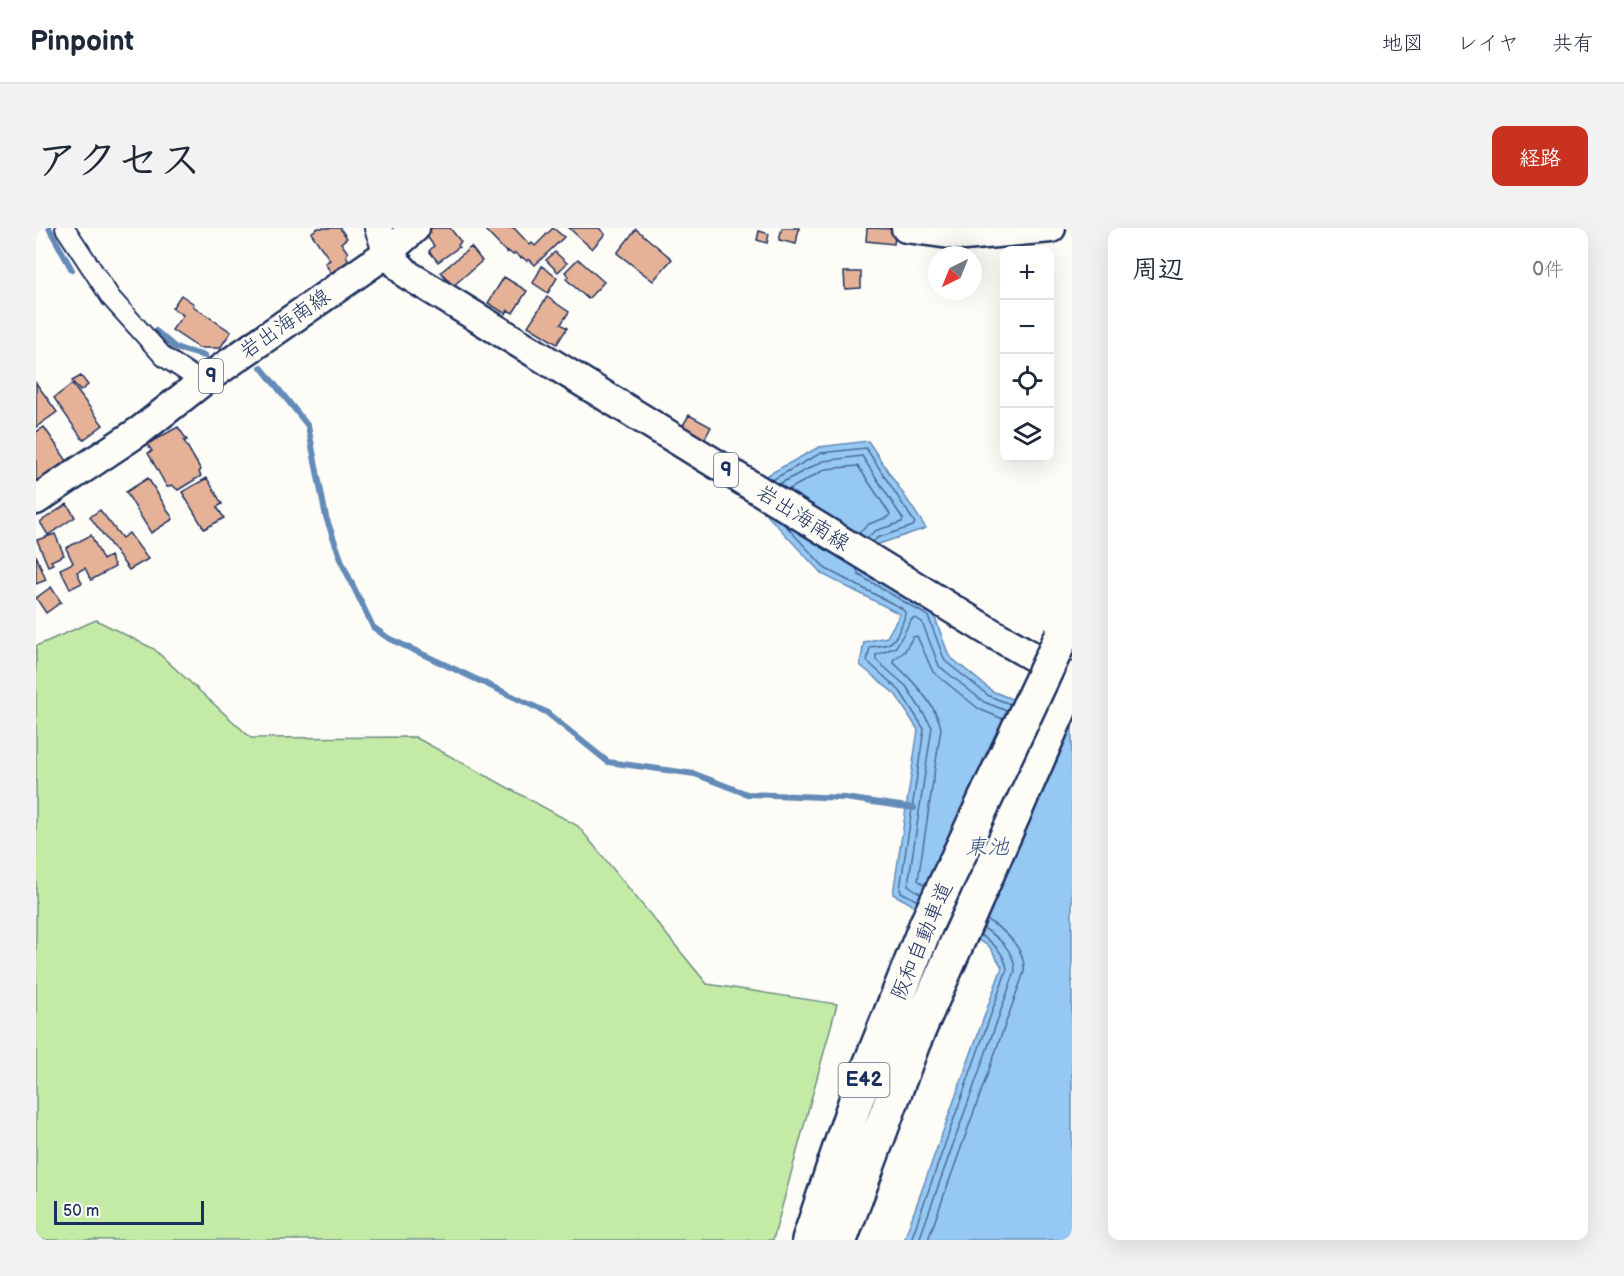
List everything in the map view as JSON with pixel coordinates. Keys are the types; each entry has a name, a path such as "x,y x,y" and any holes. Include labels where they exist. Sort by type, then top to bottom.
{"highway":[{"name":"阪和自動車道","path":"809,1240 856,1100 927,923 1067,627"},
{"name":"阪和自動車道","path":"840,1240 913,1043 1072,680"}],"main road":[{"name":"岩出海南線","path":"36,500 141,430 383,241 415,228"},
{"path":"906,228 964,236 1051,228"},
{"name":"岩出海南線","path":"383,241 408,275 969,620 1072,680"}],"street":[{"path":"65,228 111,298 164,357 202,382"}],"green space":[{"path":"96,620 154,649 251,738 415,737 578,826 707,984 837,1004 773,1240 36,1240 36,646"}],"water":[{"name":"東池","path":"868,441 926,528 879,544 861,569 933,612 949,656 992,691 1072,723 1072,1240 904,1240 1002,967 989,946 893,894 918,730 896,695 860,665 864,642 887,637 900,614 822,574 767,515 764,477 819,447"}],"building":[{"path":"318,228 340,228 347,238 341,243 348,253 346,255 349,261 331,273 325,263 330,260 311,233"},
{"path":"427,228 450,228 461,242 459,247 438,262 429,251 434,246 423,231"},
{"path":"483,228 514,228 530,245 532,243 535,246 553,228 564,237 535,265 529,259 527,261 515,253 513,255 508,251 507,253"},
{"path":"569,228 599,228 605,234 592,249"},
{"path":"782,228 799,228 796,244 779,240"},
{"path":"867,228 896,229 894,244 866,241"},
{"path":"636,229 672,259 653,281 617,253"},
{"path":"759,231 769,234 767,243 757,240"},
{"path":"471,247 482,261 453,286 441,272"},
{"path":"555,252 567,263 558,272 546,260"},
{"path":"578,259 604,282 588,299 566,279 569,276 565,272"},
{"path":"542,266 557,278 548,293 533,283"},
{"path":"844,272 861,272 861,288 845,289"},
{"path":"504,277 527,291 513,313 508,310 506,314 488,303"},
{"path":"181,295 231,332 220,348 199,348 172,330 183,315 172,308"},
{"path":"547,297 569,312 561,324 567,328 557,344 528,326"},
{"path":"81,376 88,385 80,391 72,381"},
{"path":"36,383 57,412 36,427"},
{"path":"72,384 103,425 83,440 54,398"},
{"path":"689,415 711,427 704,440 682,427"},
{"path":"44,427 69,464 36,486 36,432"},
{"path":"178,427 187,440 184,441 201,470 199,472 201,476 178,490 172,485 167,487 148,453 152,451 147,444"},
{"path":"148,478 173,519 151,533 126,492"},
{"path":"207,478 222,504 217,507 224,518 204,529 182,492"},
{"path":"67,504 75,517 48,535 40,522"},
{"path":"100,510 122,538 129,533 148,559 129,570 90,517"},
{"path":"55,534 64,555 51,561 53,564 48,566 37,540"},
{"path":"91,535 103,560 110,556 115,567 91,580 85,568 77,572 82,583 70,589 60,569 73,563 66,548"},
{"path":"36,555 46,580 36,584"},
{"path":"51,587 61,602 46,613 36,598"}],"waterway":[{"path":"49,228 72,270"},
{"path":"156,331 176,348 205,356"},
{"path":"261,367 308,426 326,517 343,565 373,627 388,638 546,712 608,762 695,774 747,794 845,798 914,808"}]}
